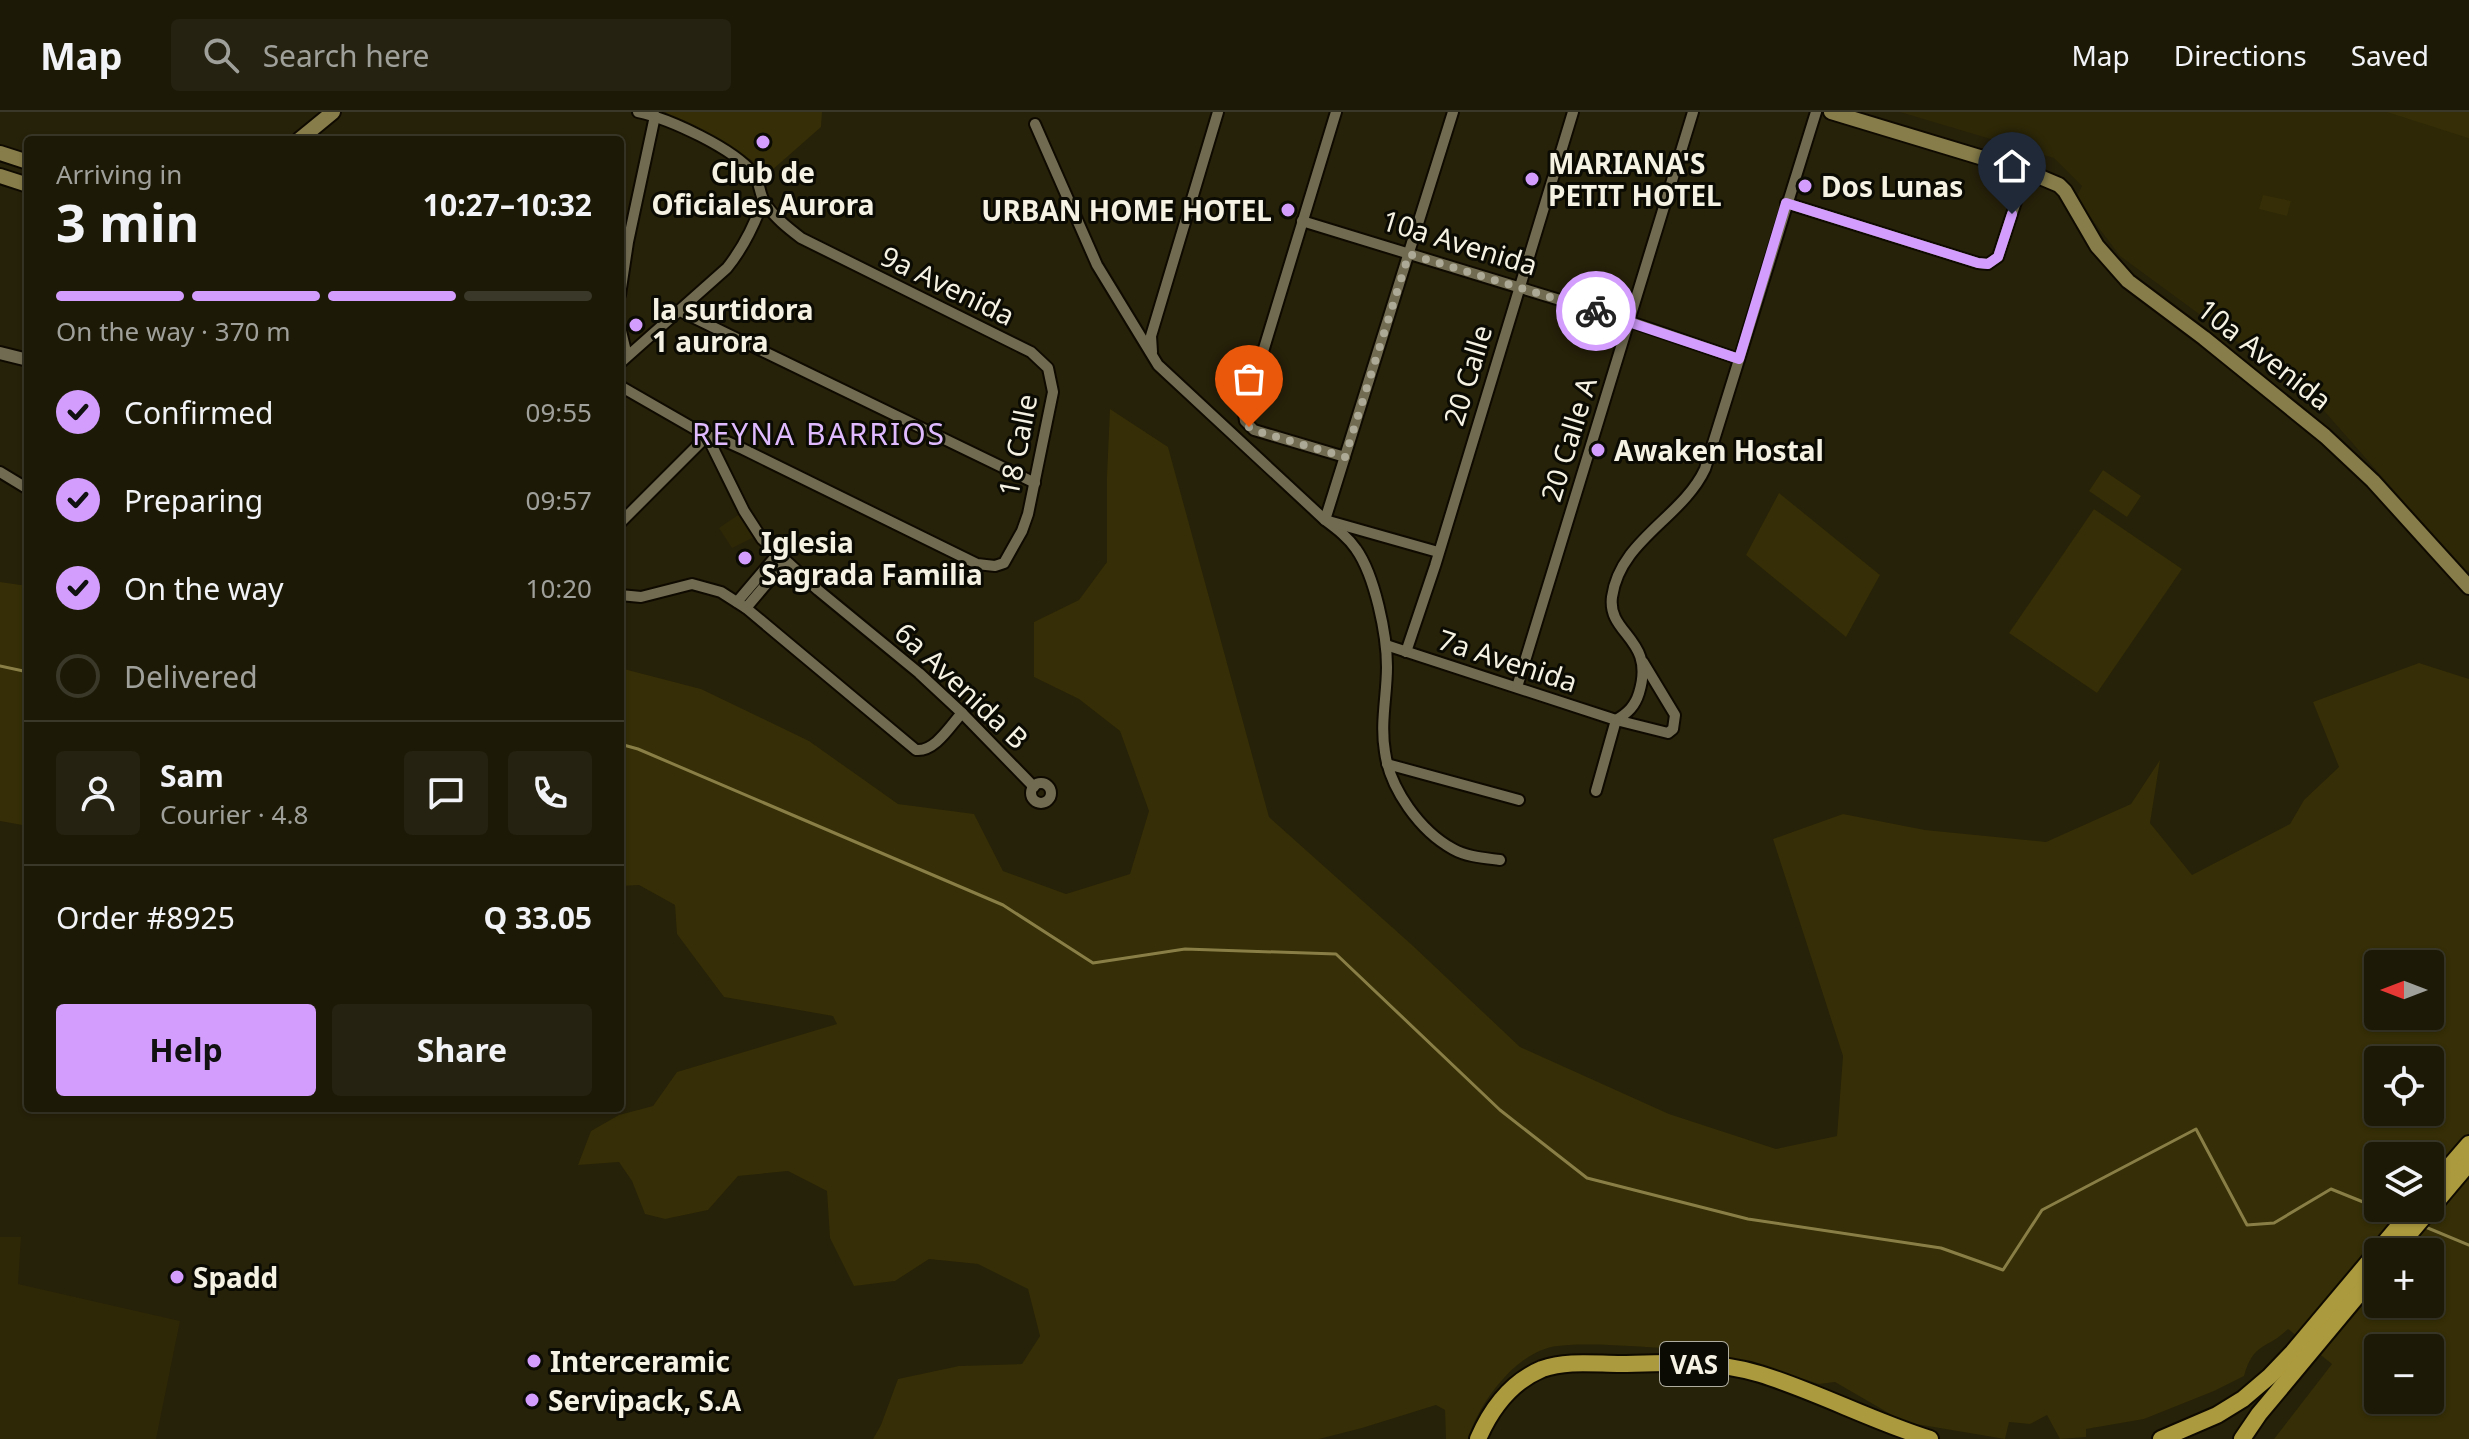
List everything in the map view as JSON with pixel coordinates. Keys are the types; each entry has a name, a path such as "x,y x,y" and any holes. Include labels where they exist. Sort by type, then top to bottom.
{"highway":[{"path":"2444,1173 2469,1144"},
{"path":"2406,1238 2469,1163"},
{"path":"2242,1439 2298,1356 2403,1222"},
{"path":"2162,1439 2217,1415 2243,1399 2298,1356 2364,1286"},
{"name":"VAS","path":"1478,1439 1490,1415 1514,1385 1541,1370 1571,1363 1662,1363 1758,1373 1930,1439"},
{"path":"2162,1439 2169,1439"}],"main road":[{"path":"304,136 333,112"},
{"name":"10a Avenida","path":"1831,112 2026,171 2059,185 2097,246 2128,281 2325,436 2373,481 2469,587"},
{"path":"0,153 24,161"},
{"path":"0,176 24,184"}],"street":[{"name":"9a Avenida","path":"638,112 689,130 737,158 756,176 767,206 801,238 1031,352 1048,368"},
{"path":"1152,356 1151,336 1218,112"},
{"path":"1336,112 1246,405 1245,421 1249,427 1263,433 1345,457"},
{"path":"1325,520 1453,112"},
{"name":"20 Calle","path":"1406,652 1573,112"},
{"name":"20 Calle A","path":"1517,687 1693,112"},
{"path":"1596,791 1616,720 1626,715 1634,705 1643,678 1643,662 1637,647 1617,621 1612,609 1615,583 1629,556 1684,501 1700,480 1816,112"},
{"path":"625,230 655,116"},
{"path":"1035,124 1097,265 1158,365 1346,537 1365,565 1386,645 1383,722 1387,764 1405,800 1429,832 1455,850 1500,860"},
{"path":"1786,203 1988,264 1998,257 2026,171"},
{"path":"624,360 727,268 767,206"},
{"name":"10a Avenida","path":"1302,221 1628,321 1739,359"},
{"path":"680,311 1035,483"},
{"path":"0,353 24,359"},
{"name":"18 Calle","path":"707,436 743,449 977,564 995,566 1004,563 1022,531 1035,483 1053,392 1048,368"},
{"path":"624,388 707,436 624,519"},
{"name":"6a Avenida B","path":"707,436 744,511 762,539 919,673 1034,787"},
{"path":"0,472 24,487"},
{"path":"1325,520 1438,552"},
{"path":"741,605 781,558"},
{"path":"624,595 641,597 692,584 721,592 741,605 911,748 922,751 931,746 962,713"},
{"name":"7a Avenida","path":"1386,645 1616,720 1668,733 1676,719 1673,709 1643,662"},
{"path":"1387,764 1519,800"}],"shaded area":[{"name":"Club de Oficiales Aurora","path":"665,112 822,112 821,127 771,171"},
{"path":"1900,112 2469,112 2469,571 2464,570 2311,396 2120,256 2076,198 2082,186 2054,158"},
{"path":"2387,112 2469,112 2469,138 2468,138"},
{"path":"2263,195 2291,201 2287,216 2259,209"},
{"path":"1110,409 1168,447 1269,817 1520,1047 1669,1114 1776,1149 1837,1136 1843,1056 1773,839 1843,814 1925,830 2046,842 2131,804 2160,760 2150,823 2192,875 2290,824 2304,800 2339,767 2313,702 2419,663 2469,679 2469,1439 2274,1439 2332,1364 2288,1329 2257,1351 2244,1376 2144,1419 2086,1429 2086,1437 2060,1439 2047,1415 2030,1424 2009,1422 2005,1439 1904,1422 1835,1382 1819,1384 1750,1362 1675,1354 1669,1348 1585,1344 1543,1350 1514,1368 1490,1395 1468,1439 1446,1439 1445,1410 1436,1405 1319,1439 873,1439 898,1379 959,1366 1022,1364 1040,1336 1028,1289 978,1264 929,1259 895,1281 854,1286 830,1238 827,1191 788,1171 738,1176 708,1210 665,1219 645,1214 632,1181 619,1162 578,1165 591,1131 619,1115 653,1106 677,1072 837,1024 833,1016 724,997 677,934 675,905 639,885 624,886 624,669 701,689 809,741 898,804 974,814 1003,871 1066,894 1130,874 1149,811 1120,731 1079,699 1034,677 1034,622 1079,600 1107,562"},
{"path":"2103,470 2141,496 2127,517 2089,491"},
{"path":"1779,493 1880,575 1846,637 1746,555"},
{"path":"2094,509 2182,569 2097,693 2009,633"},
{"path":"741,513 754,537 732,548 719,528"},
{"path":"0,582 24,585 24,825 0,821"},
{"path":"0,1237 21,1237 18,1284 180,1321 156,1439 0,1439"}],"waterway":[{"path":"0,666 24,671"},
{"path":"624,745 1003,905 1093,963 1185,949 1336,954 1500,1110 1587,1178 1748,1219 1941,1248 2003,1270 2042,1210 2196,1129 2247,1225 2274,1223 2331,1189 2364,1202"},
{"path":"2423,1226 2469,1245"}],"way so far":[{"path":"1249,427 1345,457 1409,254 1596,311"}],"place":[{"name":"Club de Oficiales Aurora","path":"763,142"},
{"name":"MARIANA'S PETIT HOTEL","path":"1532,179"},
{"name":"Dos Lunas","path":"1805,186"},
{"name":"URBAN HOME HOTEL","path":"1288,210"},
{"name":"la surtidora 1 aurora","path":"636,325"},
{"name":"Awaken Hostal","path":"1598,450"},
{"name":"Iglesia Sagrada Familia","path":"745,558"},
{"name":"Spadd","path":"177,1277"},
{"name":"Interceramic","path":"534,1361"},
{"name":"Servipack, S.A","path":"532,1400"}],"district":[{"name":"REYNA BARRIOS","path":"819,433"}],"route":[{"path":"1596,311 1739,359 1786,203 1988,264 1998,257 2012,214"}]}
